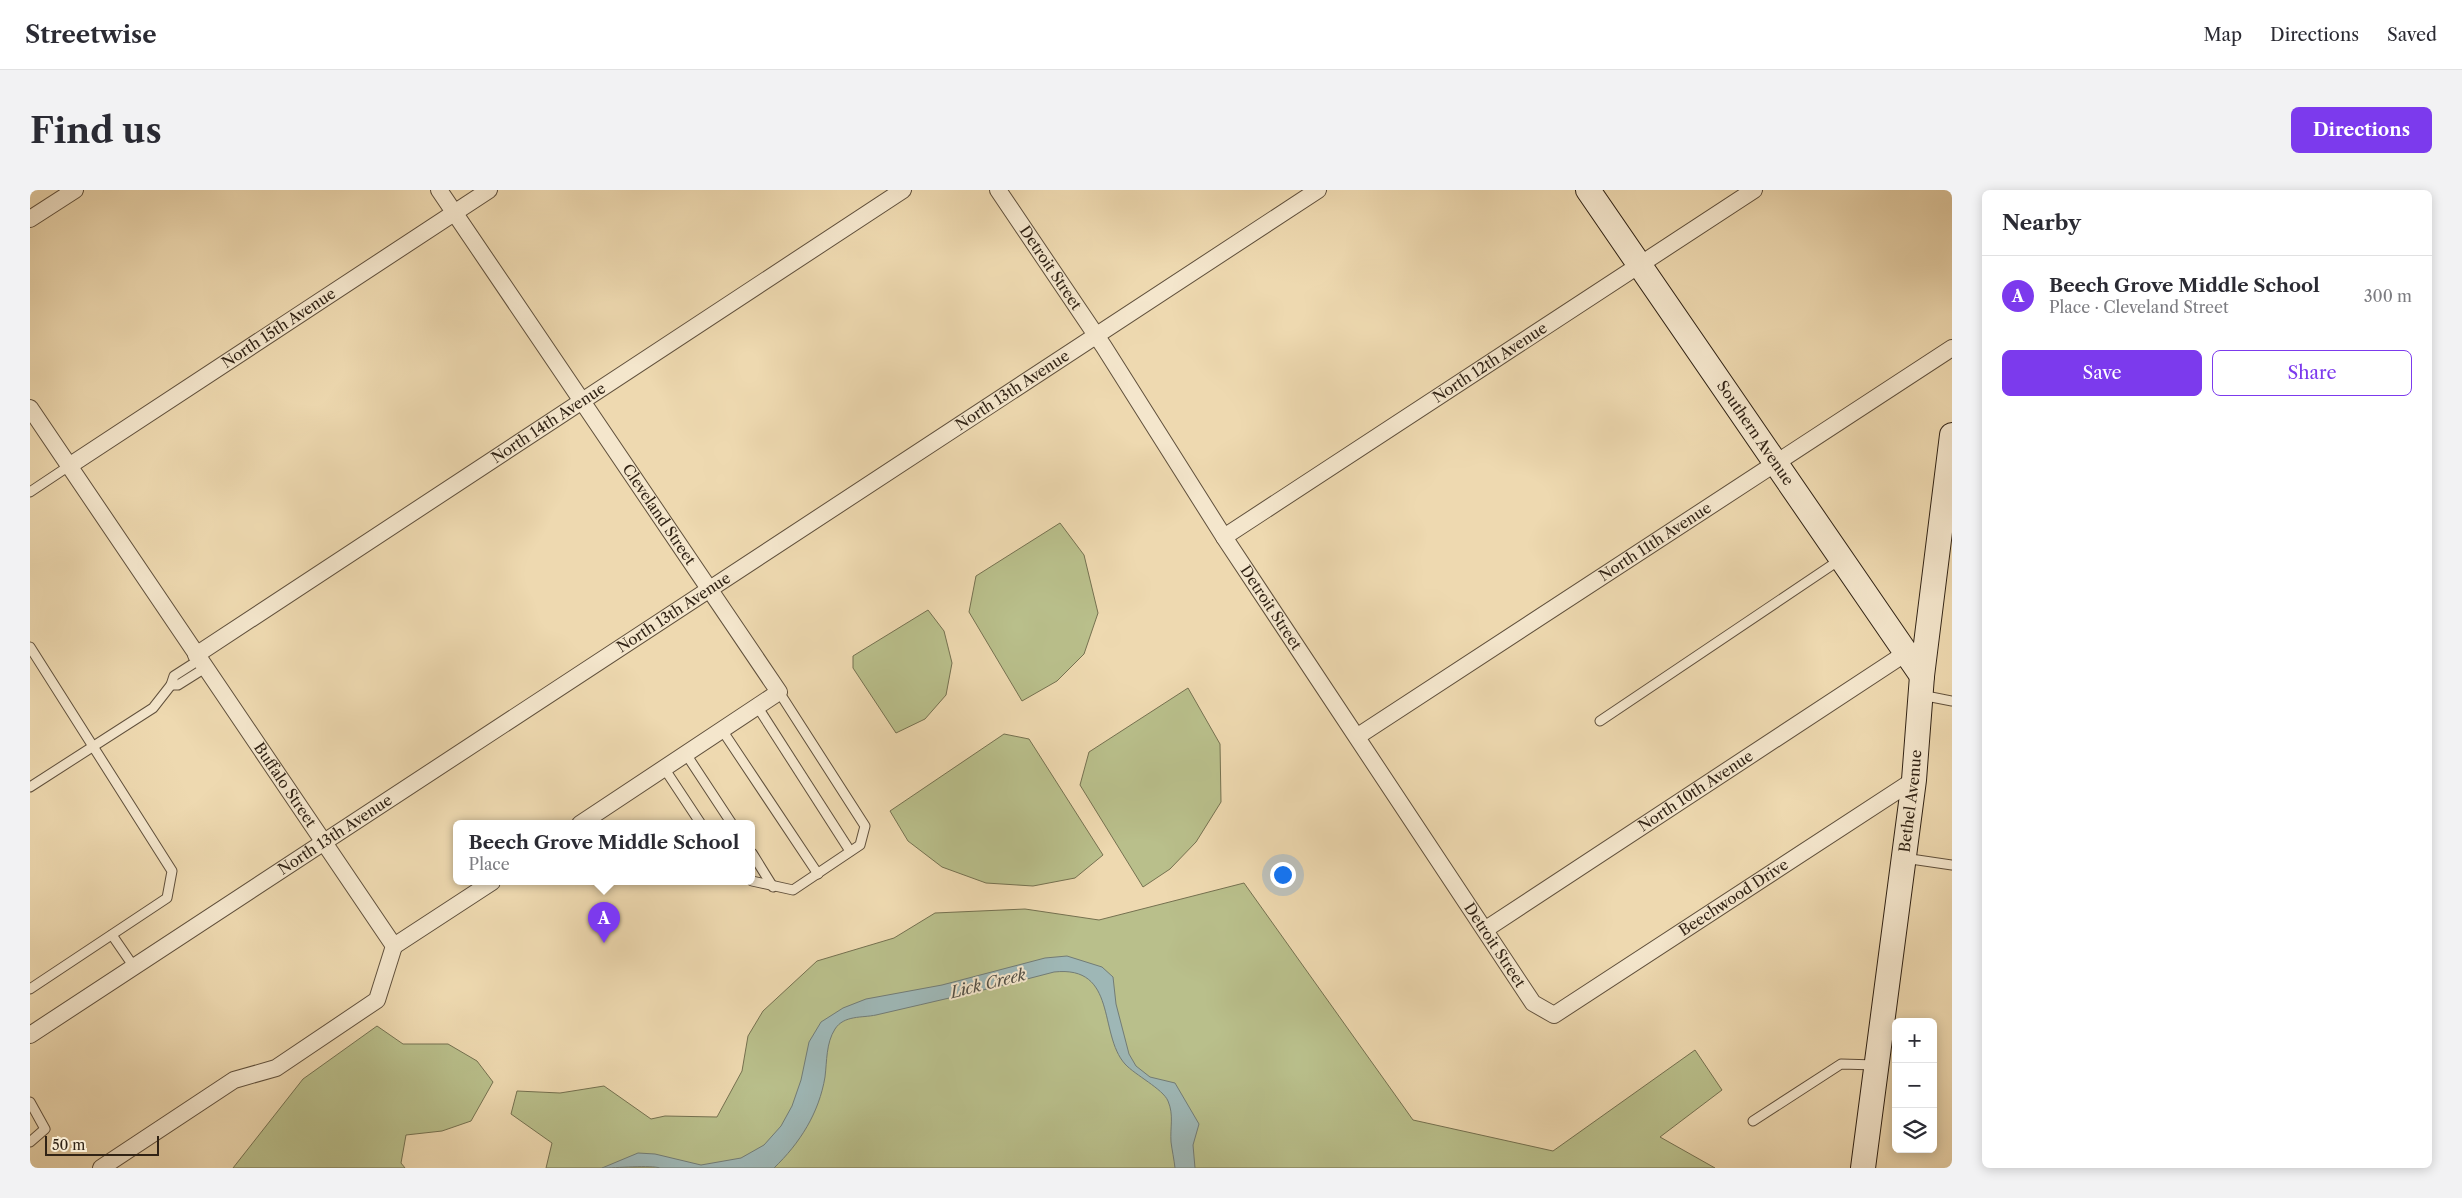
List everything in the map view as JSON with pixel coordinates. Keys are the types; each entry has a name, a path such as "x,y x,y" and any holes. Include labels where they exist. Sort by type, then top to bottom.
{"street":[{"path":"30,219 75,190"},
{"name":"Cleveland Street","path":"439,190 708,590 779,692"},
{"name":"North 15th Avenue","path":"69,466 489,190"},
{"name":"North 14th Avenue","path":"200,661 582,401 903,190"},
{"name":"Detroit Street","path":"998,190 1096,335 1224,537 1486,929 1533,1003 1554,1015"},
{"name":"North 13th Avenue","path":"30,1035 1318,190"},
{"name":"Southern Avenue","path":"1588,190 1906,653 1922,686"},
{"name":"North 12th Avenue","path":"1224,537 1754,190"},
{"name":"North 11th Avenue","path":"1358,736 1774,462 1952,348"},
{"name":"Buffalo Street","path":"30,408 394,946"},
{"name":"Bethel Avenue","path":"1863,1168 1914,780 1922,686 1952,435"},
{"name":"North 10th Avenue","path":"1486,929 1906,653"},
{"path":"586,820 779,692"},
{"name":"Beechwood Drive","path":"1554,1015 1914,780"},
{"path":"101,1168 234,1080 276,1068 377,1000 394,946 487,885"}],"lane":[{"path":"30,492 69,466"},
{"path":"1600,720 1842,559"},
{"path":"30,647 172,871 166,898 30,989"},
{"path":"30,787 153,708 171,685 178,685 200,661"},
{"path":"1922,686 1952,702"},
{"path":"755,882 793,890 860,844 865,826 779,692"},
{"path":"757,706 850,851"},
{"path":"722,730 818,874"},
{"path":"686,754 729,820"},
{"path":"664,768 698,820"},
{"path":"755,858 773,886"},
{"path":"1904,858 1952,865"},
{"path":"112,935 134,967"},
{"path":"1753,1121 1841,1064 1877,1065"},
{"path":"30,1102 45,1129 30,1142"}],"green space":[{"path":"1060,523 1084,555 1098,613 1084,654 1057,681 1022,701 969,612 976,576"},
{"path":"928,610 944,631 952,663 946,695 925,719 896,733 853,668 853,656"},
{"path":"1188,688 1220,744 1221,802 1196,842 1170,869 1143,887 1080,785 1089,752"},
{"path":"1004,734 1029,739 1103,855 1075,878 1033,886 986,883 942,867 908,841 890,811"},
{"path":"1244,883 1413,1120 1553,1151 1695,1050 1722,1090 1660,1137 1715,1168 546,1168 552,1143 511,1114 517,1091 560,1093 604,1086 651,1119 665,1116 717,1117 742,1071 748,1036 763,1011 817,961 894,938 935,913 1025,909 1099,920"},
{"path":"377,1026 403,1044 448,1044 477,1061 493,1082 471,1121 442,1131 406,1135 401,1163 405,1168 233,1168 303,1079"}],"water":[{"name":"Lick Creek","path":"1067,956 1102,967 1113,977 1116,1004 1129,1054 1136,1066 1150,1077 1175,1083 1199,1124 1193,1145 1195,1168 1175,1168 1171,1142 1171,1111 1168,1101 1161,1092 1125,1064 1117,1051 1097,990 1088,979 1074,973 1054,972 1010,984 843,1021 835,1029 830,1040 825,1077 813,1115 800,1138 774,1168 602,1168 638,1153 655,1154 701,1165 741,1158 764,1145 781,1126 792,1106 801,1080 809,1042 821,1022 843,1008 866,999 942,985 1045,958"}],"place":[{"name":"Beech Grove Middle School","path":"604,943"}]}
